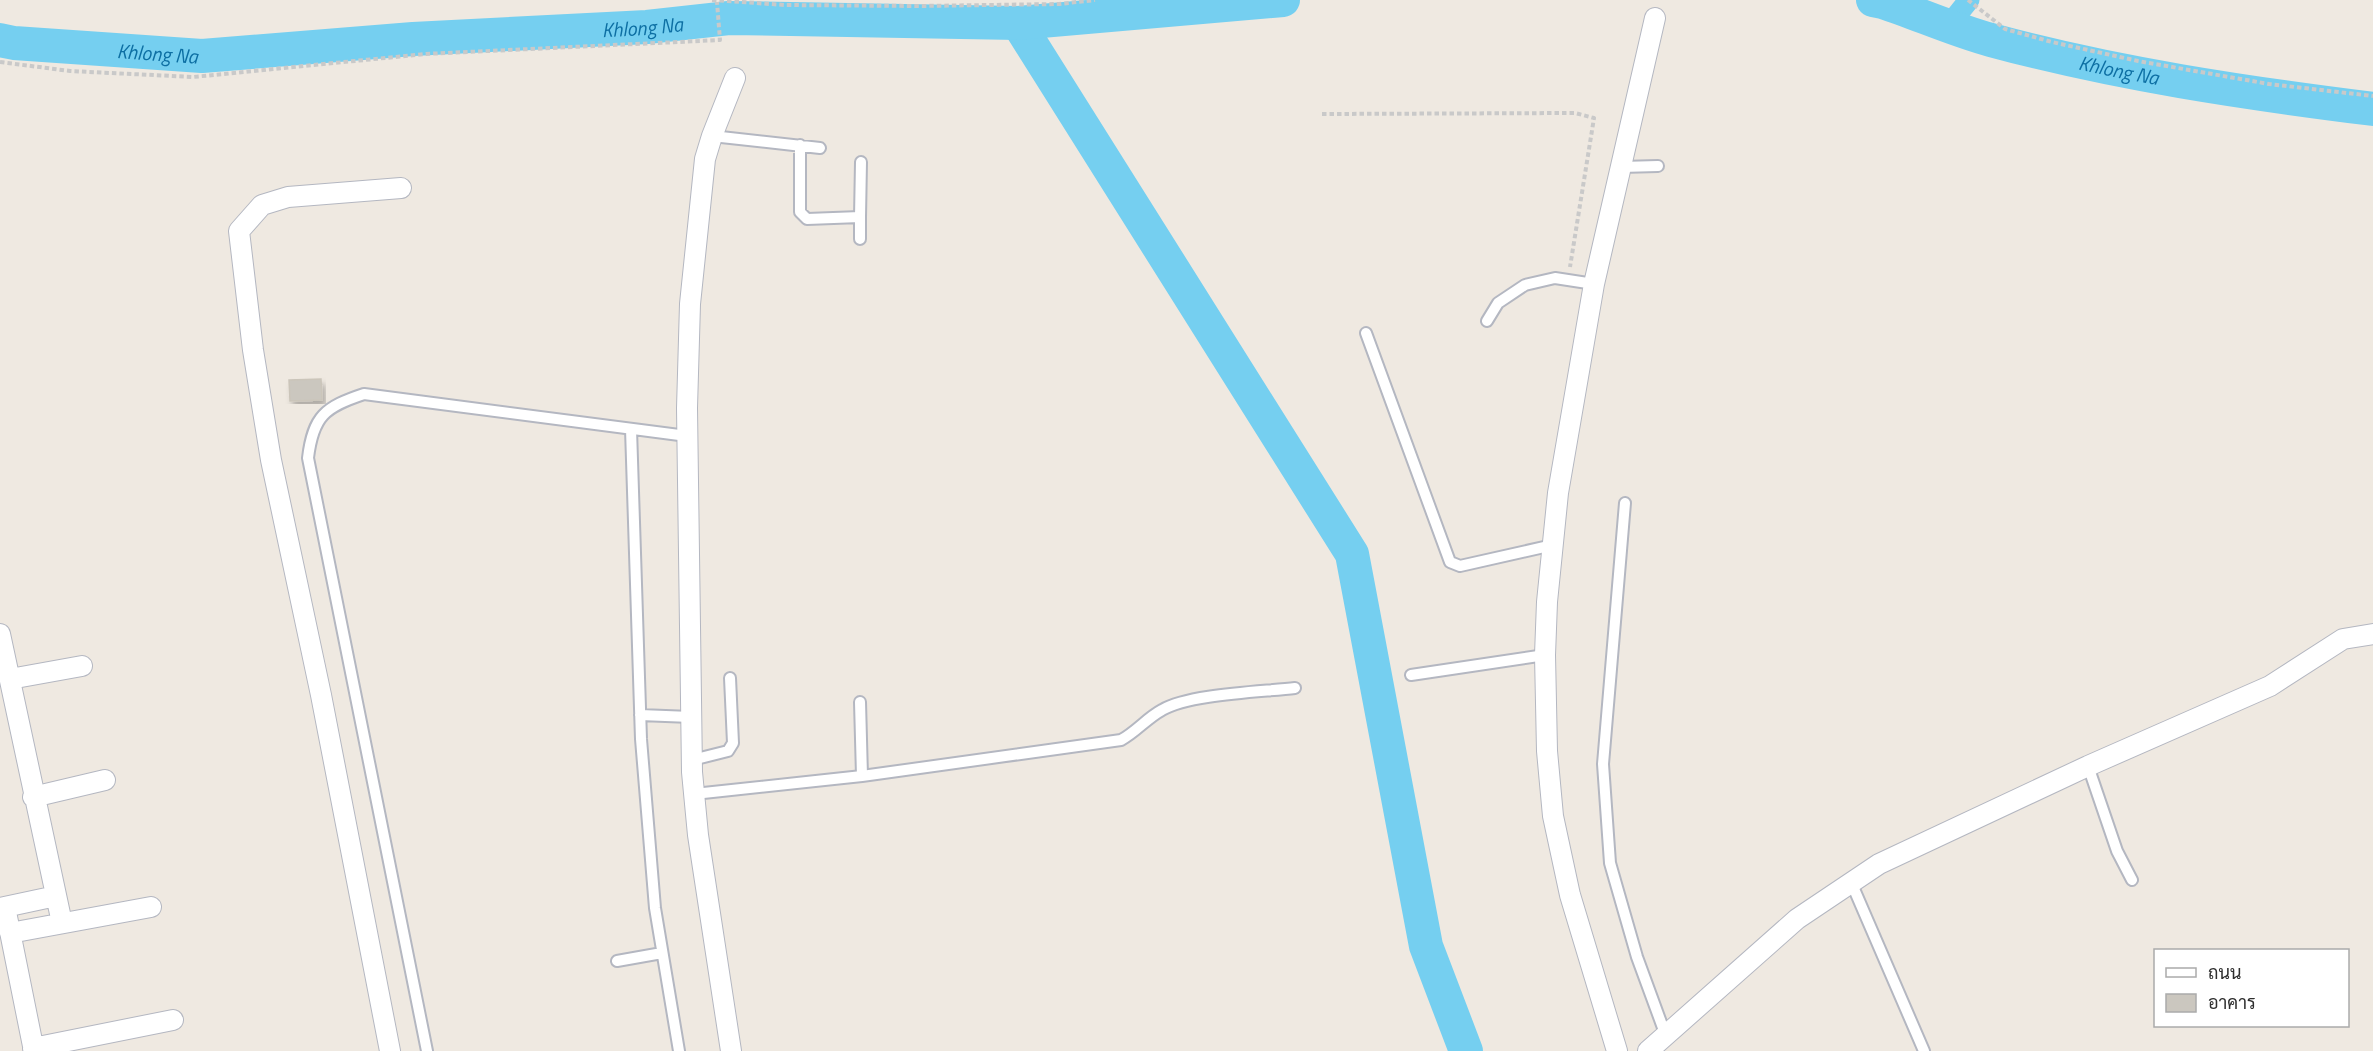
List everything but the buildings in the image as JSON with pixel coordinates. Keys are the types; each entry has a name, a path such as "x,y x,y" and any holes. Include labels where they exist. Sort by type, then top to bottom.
{"street":[{"path":"1617,1051 1573,906 1553,816 1547,751 1545,655 1547,602 1558,493 1594,284 1655,18"},
{"path":"731,1051 698,835 694,794 687,436 691,293 699,203 705,159 711,136 735,78"},
{"path":"390,1051 321,695 271,460 253,350 239,231 262,205 288,197 401,188"},
{"path":"0,634 62,923"},
{"path":"1649,1051 1797,919 1879,864 2088,766 2270,686 2343,639 2373,634"},
{"path":"10,679 82,666"},
{"path":"33,796 105,780"},
{"path":"56,896 2,908 10,933 33,1049 173,1020"},
{"path":"10,933 151,907"}],"lane":[{"path":"711,136 820,148"},
{"path":"801,145 800,212 803,216 807,219 860,217"},
{"path":"860,239 861,162"},
{"path":"1621,167 1658,166"},
{"path":"1487,321 1498,303 1526,285 1555,278 1594,284"},
{"path":"1366,333 1450,562 1460,566 1553,545"},
{"path":"427,1051 308,458 311,434 324,412 342,401 364,394 687,436"},
{"path":"631,429 640,715 655,908 679,1051"},
{"path":"1625,503 1603,764 1609,852 1610,863 1637,957 1666,1036"},
{"path":"1411,675 1545,655"},
{"path":"692,760 728,751 733,742 730,678"},
{"path":"694,794 862,776 1121,740 1134,733 1161,710 1185,701 1295,688"},
{"path":"860,702 862,776"},
{"path":"640,715 691,717"},
{"path":"2088,766 2117,851 2132,880"},
{"path":"1851,882 1924,1051"},
{"path":"617,961 662,953"}],"path":[{"path":"0,62 70,71 193,77 425,54 720,40 714,1 827,6 930,6 1059,4 1095,0"},
{"path":"1968,0 2005,29 2052,42 2138,61 2269,84 2373,96"},
{"path":"1322,114 1575,113 1594,118 1568,280"}],"waterway":[{"name":"Khlong Na","path":"0,40 14,43 202,56 413,39 647,27 729,18 1018,23 1283,0"},
{"name":"Khlong Na","path":"1873,0 1977,36 2085,63 2229,89 2373,109"},
{"path":"1949,25 1969,0"},
{"path":"1018,23 1352,554 1426,946 1466,1051"}]}
